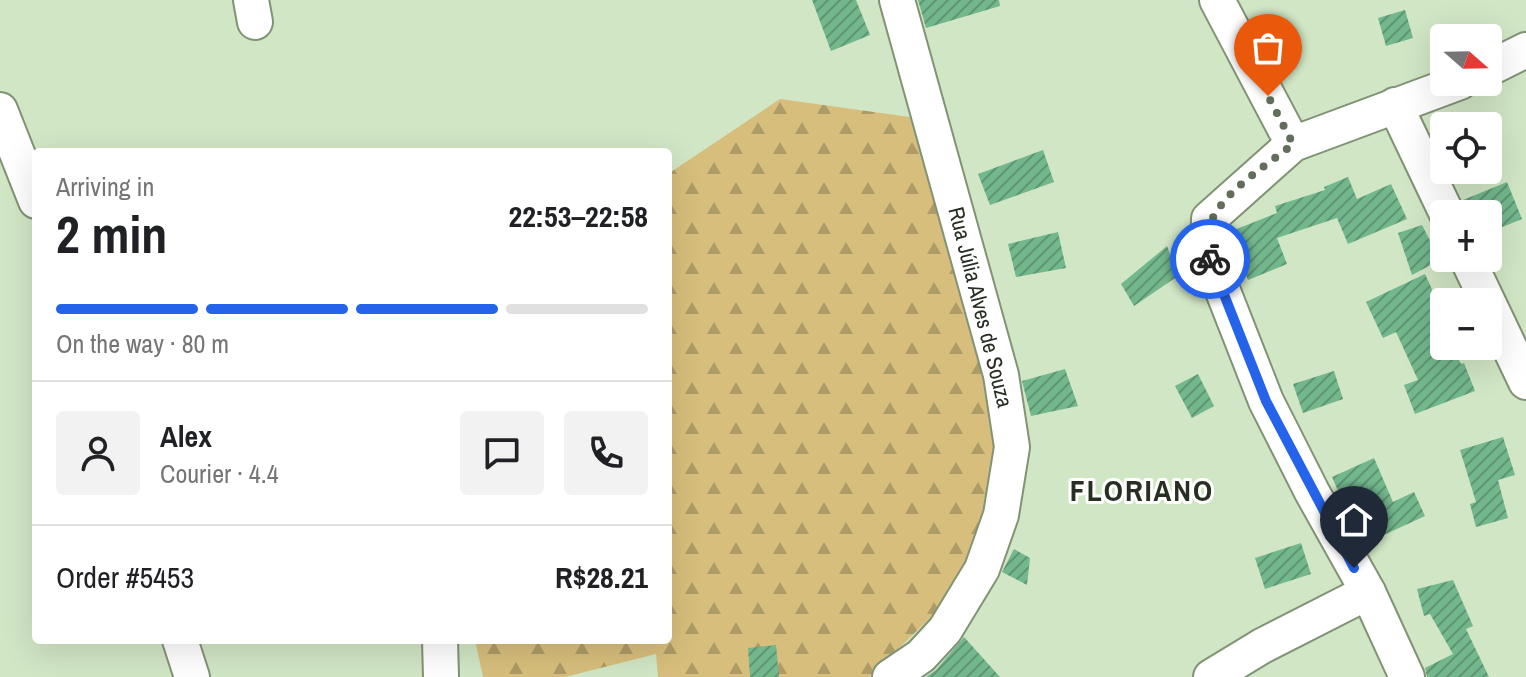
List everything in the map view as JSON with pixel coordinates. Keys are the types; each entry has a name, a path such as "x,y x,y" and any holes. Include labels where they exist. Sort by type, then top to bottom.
{"street":[{"name":"Rua Júlia Alves de Souza","path":"890,677 921,656 945,630 982,569 1001,515 1012,447 997,360 897,0"},
{"path":"1217,0 1293,144"},
{"path":"1502,62 1526,50"},
{"path":"1407,677 1368,592 1266,401 1208,253 1209,219 1238,189 1293,144 1430,93"},
{"path":"1395,105 1440,200"},
{"path":"0,110 32,191"},
{"path":"1474,272 1526,382"},
{"path":"1211,677 1262,646 1368,592"},
{"path":"181,644 192,677"},
{"path":"440,644 441,677"}],"green space":[{"path":"780,99 910,117 1009,453 977,573 869,677 658,677 656,654 565,677 483,677 476,644 672,644 672,171"}],"building":[{"path":"812,0 856,0 870,35 831,51"},
{"path":"918,0 999,0 1000,6 926,28"},
{"path":"1405,10 1413,38 1386,46 1378,18"},
{"path":"1043,150 1054,182 990,205 978,174"},
{"path":"1348,177 1357,199 1391,184 1407,219 1348,244 1337,218 1277,238 1287,264 1248,280 1229,232 1277,213 1275,206 1325,190 1324,187"},
{"path":"1507,182 1522,219 1502,227 1502,200 1463,200"},
{"path":"1422,225 1430,241 1430,265 1412,275 1398,233"},
{"path":"1058,232 1066,268 1016,277 1008,244"},
{"path":"1167,246 1178,276 1134,306 1121,284"},
{"path":"1425,274 1431,288 1430,360 1459,360 1461,364 1464,363 1475,391 1415,414 1404,385 1418,380 1396,332 1383,338 1366,302"},
{"path":"1065,369 1078,406 1031,416 1022,381"},
{"path":"1334,371 1343,399 1303,413 1293,384"},
{"path":"1198,374 1214,406 1192,418 1175,386"},
{"path":"1503,437 1515,475 1498,480 1508,518 1476,527 1470,504 1476,502 1460,450"},
{"path":"1374,458 1393,502 1414,492 1425,516 1375,539 1356,496 1343,502 1332,477"},
{"path":"1301,543 1311,574 1265,589 1255,558"},
{"path":"1014,549 1030,558 1027,585 1002,572"},
{"path":"1453,580 1473,626 1466,629 1489,677 1427,677 1425,668 1453,654 1430,614 1424,616 1417,589"},
{"path":"964,637 1000,677 926,677 936,670"},
{"path":"776,645 779,677 750,677 748,648"}],"way so far":[{"path":"1210,259 1206,237 1209,219 1238,189 1293,144 1268,96"}],"district":[{"name":"FLORIANO","path":"1142,491"}],"route":[{"path":"1210,259 1266,401 1354,568"}]}
